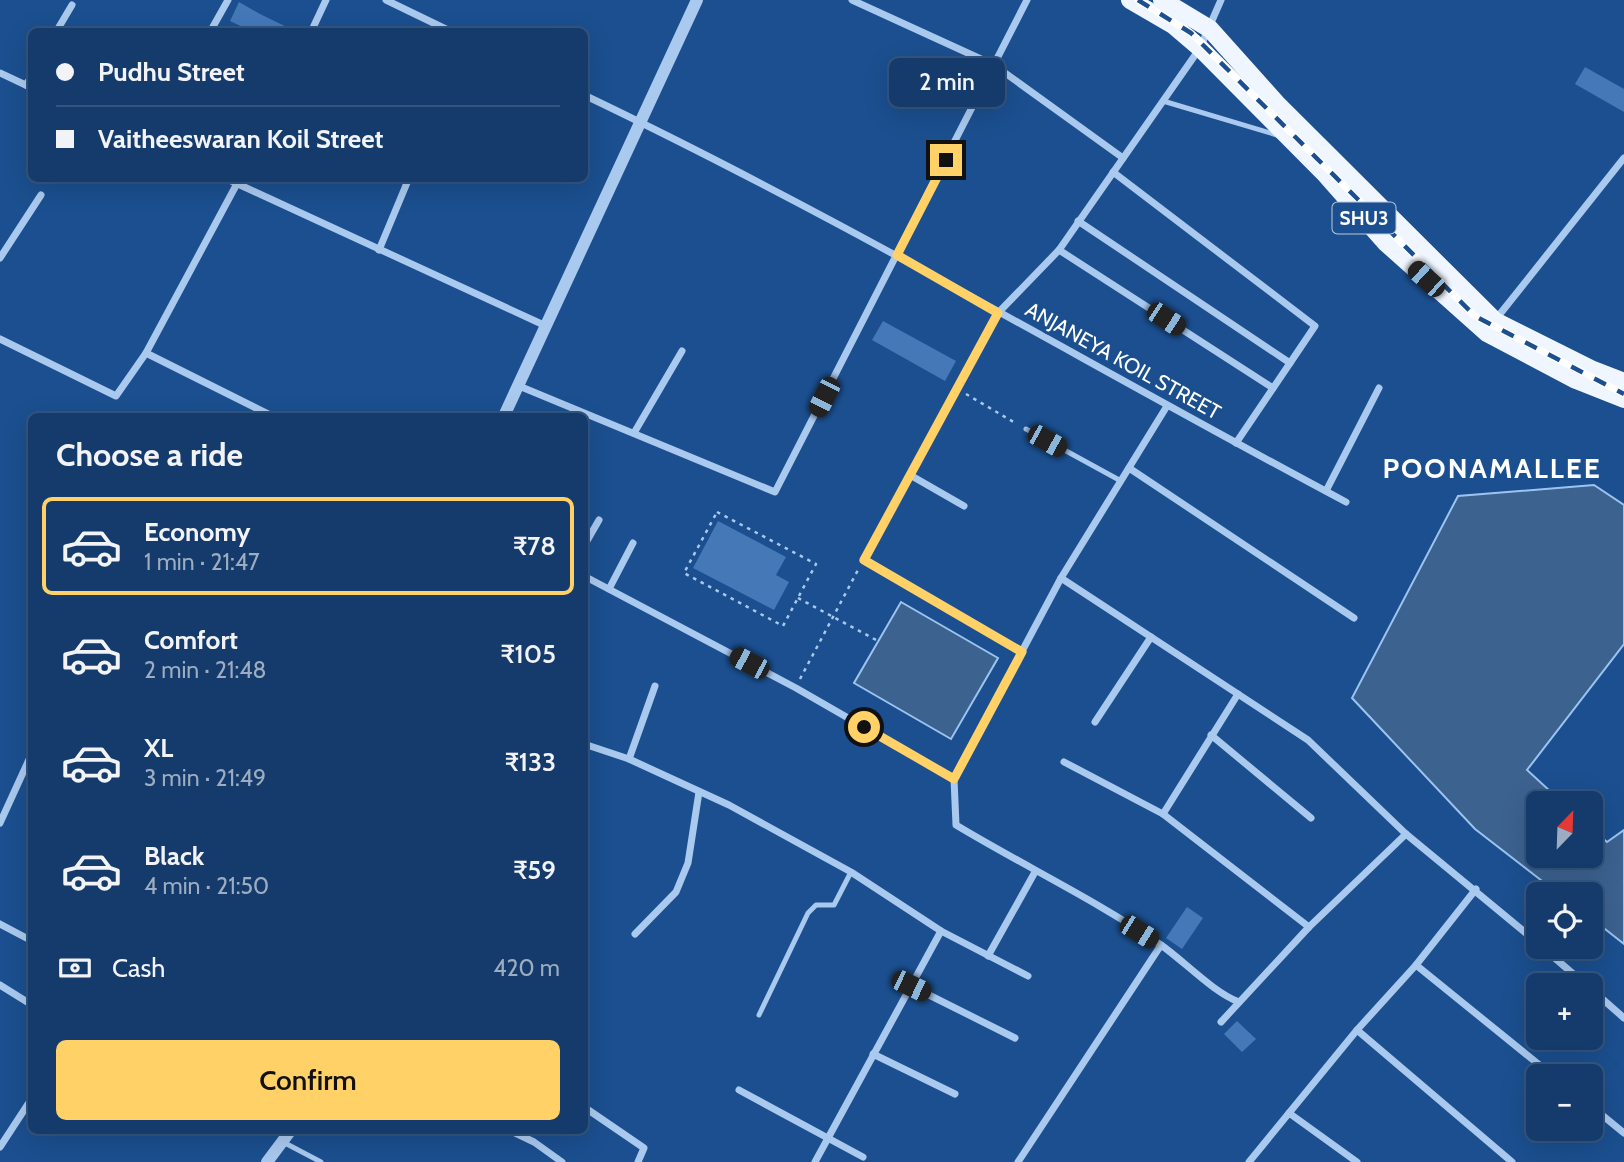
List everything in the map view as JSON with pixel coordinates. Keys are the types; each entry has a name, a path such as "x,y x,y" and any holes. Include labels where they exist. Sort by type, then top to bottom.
{"main road":[{"name":"SHU3","path":"1130,0 1173,25 1200,48 1326,175 1386,243 1491,327 1576,380 1624,399"},
{"name":"SHU3","path":"1162,0 1210,29 1278,105 1491,327 1624,382"}],"street":[{"path":"212,28 229,0"},
{"path":"313,28 326,0"},
{"path":"386,0 444,28"},
{"path":"506,413 697,0"},
{"path":"852,0 994,65 1123,158"},
{"path":"588,414 775,492 1027,0"},
{"path":"1022,652 864,560 998,313 1059,250 1200,48 1221,0"},
{"path":"58,28 72,5"},
{"path":"0,73 28,87"},
{"name":"ANJANEYA KOIL STREET","path":"588,97 897,255 1167,406 1346,502"},
{"path":"1491,327 1624,158"},
{"path":"1113,172 1315,326 1236,443"},
{"path":"0,339 116,396 146,353 237,182"},
{"path":"240,182 379,250 546,326"},
{"path":"379,250 407,182"},
{"path":"0,258 41,195"},
{"path":"1079,221 1290,363"},
{"path":"1059,250 1273,388"},
{"path":"634,433 682,351"},
{"path":"146,353 266,413"},
{"path":"519,386 585,413"},
{"path":"1326,491 1379,388"},
{"path":"1167,406 1061,578 954,779 956,825 1035,872 1076,891 1161,945 1239,1002"},
{"path":"1129,468 1354,618"},
{"path":"910,475 964,506"},
{"path":"588,539 599,520"},
{"path":"609,589 633,543"},
{"path":"588,578 796,688 954,779"},
{"path":"1061,578 1308,740 1406,834 1526,933"},
{"path":"1095,722 1151,637"},
{"path":"629,759 655,686"},
{"path":"1163,814 1238,694"},
{"path":"1211,735 1311,818"},
{"path":"588,745 629,759 699,792 851,872 942,931 1028,976"},
{"path":"0,823 28,762"},
{"path":"1064,762 1163,814 1309,927"},
{"path":"635,934 676,892 688,863 699,792"},
{"path":"1222,1022 1309,927 1406,834"},
{"path":"988,956 1035,872"},
{"path":"1249,1162 1357,1030 1416,965 1476,889"},
{"path":"0,924 28,939"},
{"path":"815,1162 942,931"},
{"path":"1018,1162 1161,945"},
{"path":"1556,959 1572,973"},
{"path":"1416,965 1538,1064"},
{"path":"0,985 28,1002"},
{"path":"911,986 1014,1038"},
{"path":"1603,1000 1624,1018"},
{"path":"1357,1030 1512,1162"},
{"path":"873,1054 955,1094"},
{"path":"739,1090 863,1157"},
{"path":"0,1147 28,1104"},
{"path":"588,1110 644,1148 638,1162"},
{"path":"1289,1113 1357,1162"},
{"path":"1603,1116 1624,1133"},
{"path":"267,1162 288,1134"},
{"path":"517,1134 562,1162"}],"lane":[{"path":"1163,101 1287,138"},
{"path":"1026,429 1121,481"},
{"path":"759,1015 808,913 816,905 834,905 851,872"},
{"path":"283,1142 321,1162"}],"path":[{"path":"957,388 1026,429"},
{"path":"717,512 816,564 798,598 783,626 684,573 717,512"},
{"path":"796,688 864,560"},
{"path":"798,598 878,641"}],"water":[{"path":"1594,485 1624,505 1624,644 1527,770 1550,791 1526,791 1526,868 1603,868 1603,838 1607,842 1624,830 1624,944 1603,927 1603,882 1543,882 1475,829 1352,698 1458,496"},
{"path":"901,602 998,658 951,739 854,683"}],"building":[{"path":"239,2 289,28 245,28 230,21"},
{"path":"1585,67 1624,89 1624,112 1575,84"},
{"path":"883,321 956,361 945,381 872,340"},
{"path":"718,521 786,557 776,575 789,582 774,610 693,568"},
{"path":"1187,907 1203,918 1182,949 1166,938"},
{"path":"1237,1021 1256,1039 1242,1052 1224,1034"}],"railway":[{"path":"1138,0 1191,33 1475,316 1624,394"}],"district":[{"name":"POONAMALLEE","path":"1492,468"}],"route":[{"path":"864,727 954,779 1022,652 864,560 998,313 897,255 946,160"}]}
